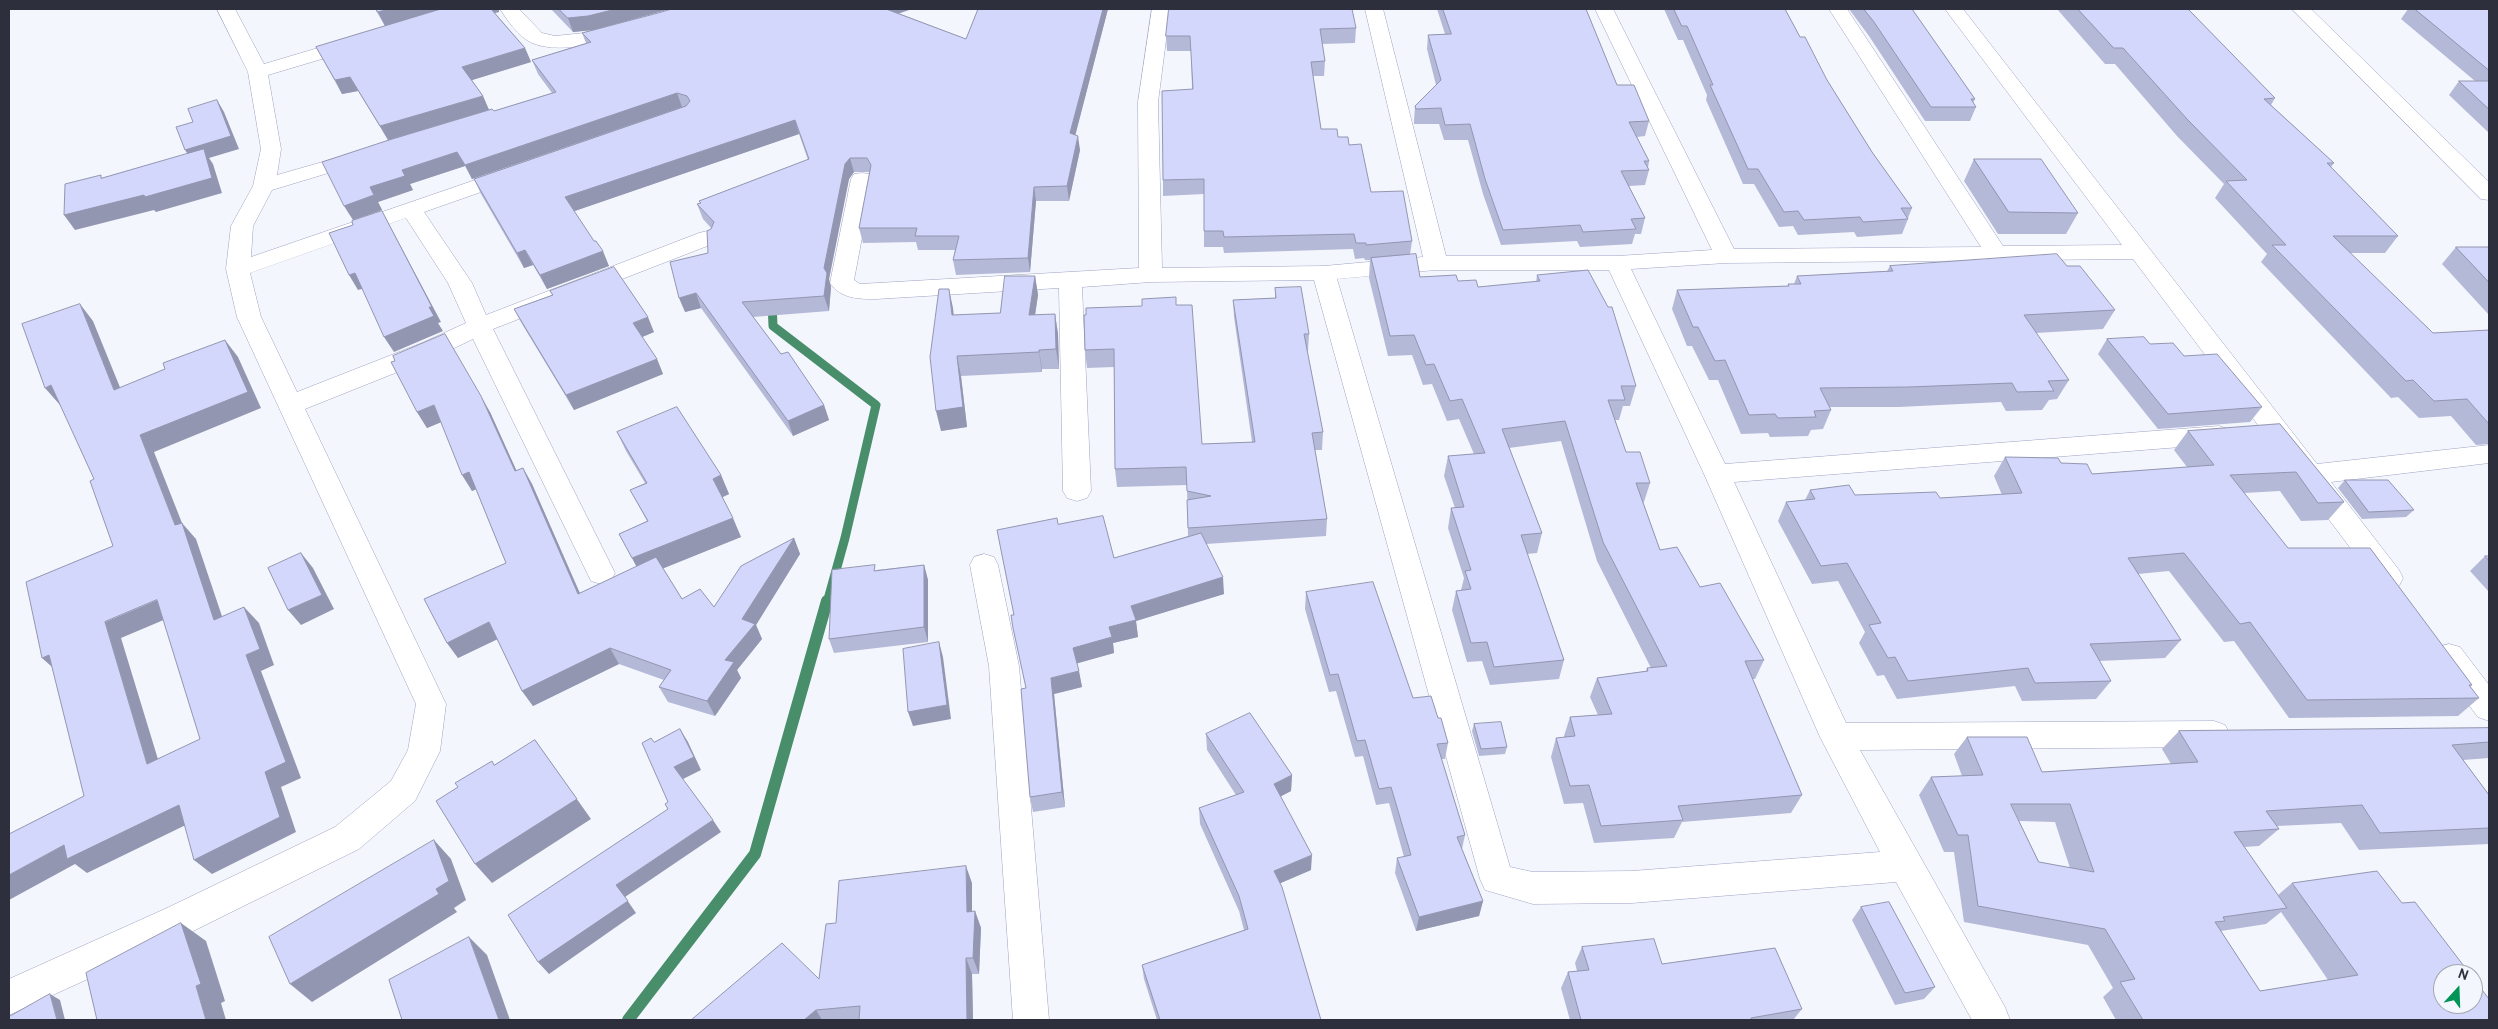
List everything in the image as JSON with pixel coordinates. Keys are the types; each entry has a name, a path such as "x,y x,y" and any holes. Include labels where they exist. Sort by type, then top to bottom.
{"street":[{"path":"9,997 179,920 347,838 403,791 424,751 431,704 292,404 249,317 238,269 242,226 264,186 271,149 258,72 226,9"},
{"path":"510,9 537,38 556,42 579,42 694,9"},
{"path":"1152,275 1148,102 1161,9"},
{"path":"1374,9 1436,263"},
{"path":"1604,9 1726,256"},
{"path":"1838,9 1997,254"},
{"path":"1954,9 2405,599"},
{"path":"2301,9 2489,194"},
{"path":"258,72 371,38"},
{"path":"264,186 384,150"},
{"path":"238,269 533,166"},
{"path":"862,179 842,283 855,291 876,292 1152,275 1324,273 1436,263 1617,263 1726,256 2140,252"},
{"path":"411,208 460,283 479,326 600,574"},
{"path":"292,404 431,349 479,326 706,238"},
{"path":"1617,263 1718,474 1836,737 1905,866 1992,1020"},
{"path":"1324,273 1496,880 1533,888 1632,887 1905,866"},
{"path":"1070,281 1076,491"},
{"path":"1718,474 2276,431"},
{"path":"2310,475 2489,454"},
{"path":"984,564 1004,666 1031,1020"},
{"path":"2435,638 2489,708"},
{"path":"1836,737 2242,734"}],"building":[{"path":"376,9 389,9 378,12"},
{"path":"441,9 491,9 525,48 462,67 483,96 380,126 350,77 335,80 316,47"},
{"path":"559,9 616,9 588,16 568,18"},
{"path":"672,9 886,9 966,39 978,9 1103,9 1070,133 1078,136 1067,186 1034,187 1028,258 953,260 959,236 915,236 917,228 859,228 871,165 867,158 850,158 845,164 824,268 827,273 824,296 742,302 781,354 788,352 824,405 788,421 696,293 679,298 670,262 708,253 707,231 711,229 714,222 697,204 701,203 699,201 809,159 795,120 565,197 594,241 603,251 540,275 525,250 517,253 474,179 686,106 690,101 687,96 677,93 465,165 457,152 402,170 405,176 370,187 374,195 344,206 322,162 492,109 494,111 556,92 532,60 591,42 582,33"},
{"path":"1169,9 1352,9 1356,28 1320,29 1325,61 1311,62 1321,129 1337,129 1338,137 1348,137 1349,145 1361,144 1371,192 1403,191 1412,241 1366,245 1366,243 1356,243 1354,234 1224,237 1223,231 1204,231 1204,179 1163,180 1162,91 1193,89 1190,36 1166,36"},
{"path":"1443,9 1586,9 1617,85 1634,85 1649,121 1629,122 1649,161 1644,161 1649,170 1621,171 1645,218 1631,219 1636,229 1583,232 1580,225 1503,230 1485,179 1470,124 1445,125 1441,108 1416,109 1415,106 1441,80 1428,35 1451,34"},
{"path":"1674,9 1785,9 1800,37 1805,37 1827,80 1872,152 1912,208 1901,208 1908,219 1863,222 1860,217 1804,220 1798,211 1784,212 1758,169 1748,169 1710,85 1713,85 1687,26 1682,26"},
{"path":"1864,9 1912,9 1975,99 1971,99 1976,107 1931,107"},
{"path":"2078,9 2188,9 2275,98 2264,99 2334,163 2327,163 2398,236 2333,236 2433,333 2489,330 2489,424 2467,399 2434,401 2413,380 2406,381 2272,245 2286,245 2226,181 2247,180 2187,119 2123,48 2114,48"},
{"path":"2415,9 2489,9 2489,70"},
{"path":"2459,81 2489,81 2489,109"},
{"path":"217,100 231,136 185,150 176,127 193,122 188,109"},
{"path":"204,149 212,178 145,197 144,195 64,215 65,184 101,175 101,178"},
{"path":"1974,159 2041,159 2078,213 2009,212"},
{"path":"382,211 432,307 429,307 434,316 384,337 355,273 349,275 329,233 353,225 352,221"},
{"path":"2456,247 2489,247 2489,282"},
{"path":"1416,254 1420,277 1456,275 1458,281 1476,280 1478,287 1540,281 1537,275 1588,270 1608,307 1612,307 1636,386 1621,386 1625,400 1608,400 1626,452 1640,452 1650,483 1636,483 1660,550 1677,547 1700,587 1720,583 1764,660 1745,661 1802,795 1678,806 1683,820 1601,826 1589,785 1570,786 1556,738 1575,736 1570,717 1612,714 1597,678 1648,671 1647,668 1667,666 1603,542 1565,421 1502,429 1542,533 1521,535 1564,660 1494,667 1487,642 1471,643 1456,591 1471,589 1465,571 1471,570 1451,508 1464,507 1448,456 1485,453 1462,399 1450,401 1434,364 1426,365 1414,335 1390,336 1371,258"},
{"path":"2057,254 2067,266 2080,266 2115,310 2024,315 2069,380 2048,381 2054,391 2017,392 2012,383 1820,388 1831,410 1814,411 1816,417 1778,418 1775,414 1749,415 1725,360 1715,361 1698,327 1693,327 1677,290 1789,286 1788,284 1801,284 1797,276 1893,271 1890,266"},
{"path":"614,267 648,317 633,323 657,359 566,395 514,309 553,295 550,291"},
{"path":"1005,276 1035,276 1029,315 1055,314 1056,349 1039,350 1039,352 957,356 963,407 936,411 930,357 939,289 949,289 952,315 1000,313"},
{"path":"1301,287 1309,334 1304,334 1323,432 1312,433 1327,519 1188,528 1187,500 1211,496 1187,491 1186,467 1115,469 1114,349 1085,350 1084,315 1086,315 1086,308 1142,306 1142,299 1176,297 1176,305 1192,305 1202,444 1255,442 1233,300 1276,298 1275,288"},
{"path":"80,304 114,390 165,369 163,363 225,340 248,392 140,435 175,525 182,523 214,620 244,607 260,649 246,655 286,762 265,772 280,817 194,860 179,805 67,859 64,845 9,875 9,834 84,796 49,655 42,658 26,582 113,546 90,481 94,479 51,385 45,388 22,324","holes":["157,600 200,739 147,764 105,622"]},
{"path":"445,334 481,396 515,471 523,468 578,594 656,557 682,599 700,589 714,607 741,566 794,538 742,619 755,624 725,660 734,662 707,701 659,687 671,670 610,648 522,691 489,622 447,643 424,599 506,563 469,472 462,475 434,405 417,412 391,362 395,361 393,356"},
{"path":"2144,337 2150,344 2173,343 2184,356 2217,354 2262,407 2168,414 2107,339"},
{"path":"677,407 721,475 713,479 733,518 632,558 619,534 648,521 630,490 647,483 617,432"},
{"path":"2280,424 2344,502 2318,503 2296,472 2230,475 2288,548 2370,548 2472,685 2469,685 2479,698 2307,700 2250,622 2240,624 2184,553 2128,558 2181,640 2090,644 2111,681 2035,683 2028,668 1908,681 1895,657 1888,658 1869,625 1881,623 1847,563 1821,566 1786,502 1815,499 1810,490 1849,485 1855,495 1936,492 1940,498 2022,493 2005,457 2058,458 2061,463 2087,464 2092,474 2214,465 2188,431"},
{"path":"2345,480 2388,480 2414,510 2369,512"},
{"path":"1103,516 1114,558 1201,533 1223,577 1131,606 1136,620 1109,627 1112,637 1073,648 1079,671 1051,678 1062,792 1030,797 1021,689 1026,688 1013,628 1011,615 1014,615 997,530 1057,518 1058,524"},
{"path":"301,553 322,595 288,610 268,568"},
{"path":"875,565 874,571 924,565 924,627 829,639 832,570"},
{"path":"1373,582 1413,698 1431,696 1438,718 1441,718 1448,743 1437,744 1465,835 1457,837 1483,901 1419,917 1397,858 1411,855 1391,787 1379,789 1365,740 1357,741 1338,674 1330,675 1306,592"},
{"path":"939,642 947,705 908,712 903,649"},
{"path":"1250,713 1292,775 1274,784 1312,855 1274,871 1282,887 1321,1020 1160,1020 1142,965 1248,929 1239,896 1199,808 1244,792 1206,734"},
{"path":"1501,722 1507,747 1481,749 1474,724"},
{"path":"2489,728 2489,742 2452,745 2489,795 2489,828 2380,833 2362,805 2266,811 2279,829 2234,832 2287,908 2223,917 2225,921 2215,922 2260,991 2358,975 2292,883 2377,871 2402,903 2415,902 2462,964 2433,964 2433,1014 2483,1014 2483,991 2489,999 2489,1020 2143,1020 2120,982 2135,979 2105,929 1978,906 1968,835 1958,835 1931,777 1983,775 1967,737 2027,737 2042,772 2198,762 2179,731","holes":["2011,804 2070,804 2094,872 2039,862"]},
{"path":"680,729 694,757 674,767 713,820 616,885 628,901 538,962 508,915 668,809 665,804 668,802 642,743 651,738 654,742"},
{"path":"535,740 577,799 475,864 436,801 458,787 455,783 492,761 494,765"},
{"path":"434,840 449,881 436,889 439,894 290,984 269,937"},
{"path":"966,866 967,912 975,911 973,958 966,958 967,1020 859,1020 860,1006 816,1010 804,1020 691,1020 782,943 819,979 826,924 836,923 839,881"},
{"path":"1889,902 1935,987 1905,993 1861,907"},
{"path":"181,923 201,984 196,986 206,1020 97,1020 86,973"},
{"path":"469,937 499,1020 402,1020 389,980"},
{"path":"1654,939 1662,964 1775,948 1802,1009 1751,1018 1751,1020 1581,1020 1568,972 1589,970 1582,947"},
{"path":"50,994 57,1020 9,1020 9,1017"}],"waterway":[{"path":"772,303 773,326 876,405 845,538 827,603"},
{"path":"628,1020 755,854 827,601"}]}
